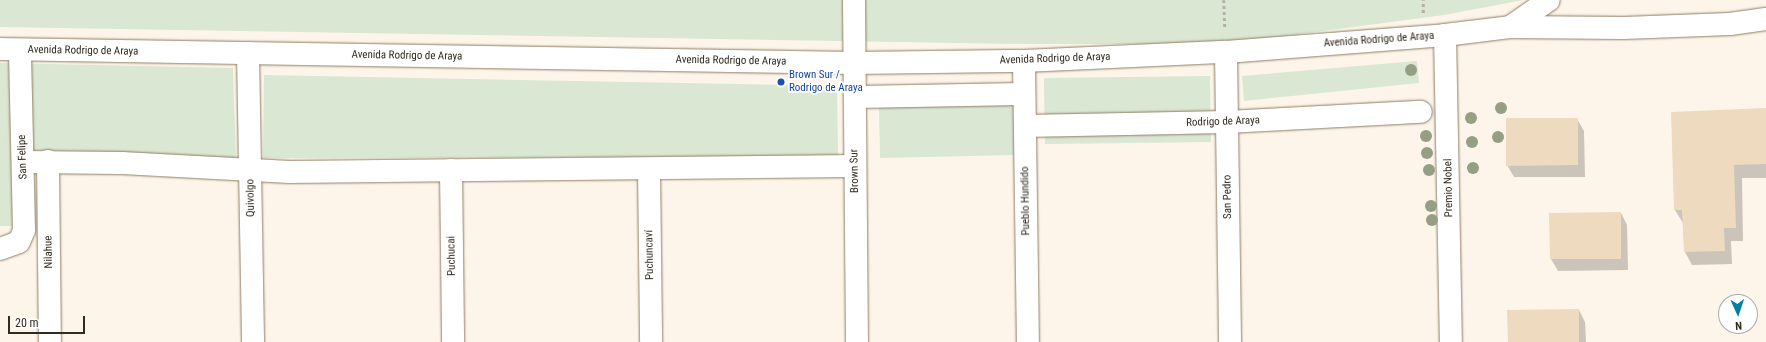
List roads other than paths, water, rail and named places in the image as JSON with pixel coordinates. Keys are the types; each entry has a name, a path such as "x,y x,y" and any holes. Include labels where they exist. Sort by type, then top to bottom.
{"street":[{"name":"Brown Sur","path":"854,0 857,342"},
{"name":"Avenida Rodrigo de Araya","path":"10,49 854,63 1024,61 1226,52 1445,35 1510,27 1549,0"},
{"path":"1510,27 1624,28 1730,24 1766,19"},
{"name":"Premio Nobel","path":"1445,35 1451,342"},
{"name":"San Felipe","path":"0,249 18,242 24,230 23,162 10,49"},
{"name":"San Pedro","path":"1226,52 1230,342"},
{"name":"Quivolgo","path":"248,53 253,342"},
{"name":"Pueblo Hundido","path":"1024,61 1028,342"},
{"path":"855,97 1024,94"},
{"name":"Rodrigo de Araya","path":"1025,126 1227,122 1421,112"},
{"path":"23,162 48,161 250,170 451,170 855,166"},
{"name":"Nilahue","path":"48,161 50,342"},
{"name":"Puchuncaví","path":"649,168 651,342"},
{"name":"Puchucai","path":"451,170 453,342"}],"place":[{"name":"Brown Sur / Rodrigo de Araya","path":"781,82"}]}
